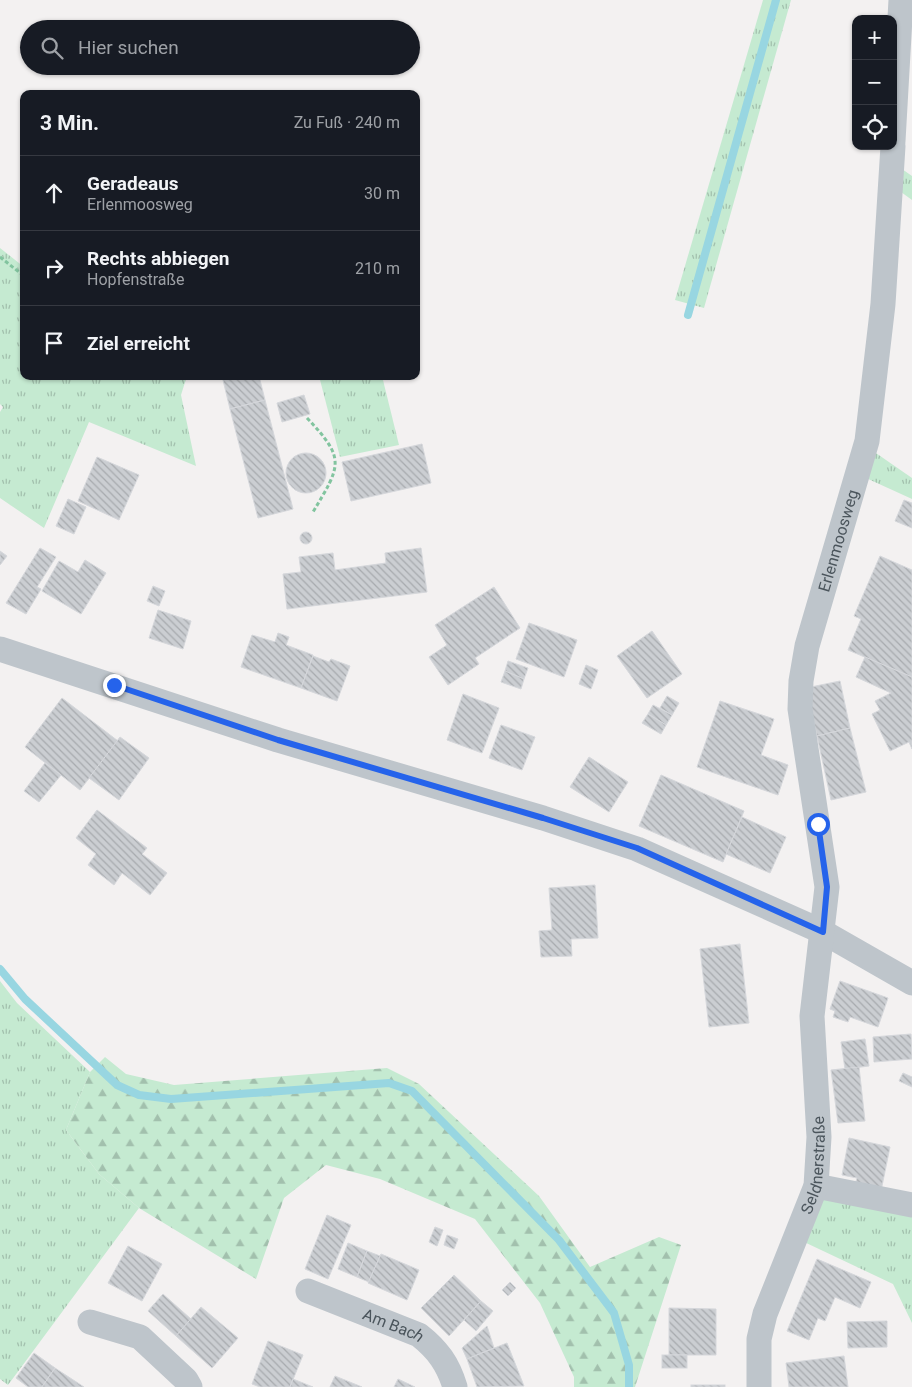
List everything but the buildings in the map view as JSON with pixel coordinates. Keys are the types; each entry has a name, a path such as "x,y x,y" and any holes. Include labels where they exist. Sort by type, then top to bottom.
{"street":[{"path":"895,105 901,0"},
{"name":"Erlenmoosweg","path":"823,932 827,887 800,709 801,680 807,646 867,441 882,304 893,150"},
{"path":"0,649 278,740 543,818 637,848 823,932 912,982"},
{"name":"Seldnerstraße","path":"759,1387 759,1339 765,1314 816,1186 819,1137 812,1016 823,932"},
{"path":"816,1186 912,1205"},
{"name":"Am Bach","path":"308,1291 419,1335 434,1347 449,1368 455,1387"},
{"path":"90,1322 140,1337 186,1380 190,1387"}],"path":[{"path":"0,257 20,273"},
{"path":"307,418 321,432 336,456 336,469 314,512"}],"green space":[{"path":"763,0 791,0 704,308 675,300"},
{"path":"902,169 912,176 912,200 901,192"},
{"path":"0,248 20,264 20,380 186,380 181,395 196,466 89,422 44,528 0,498 0,412 3,407 0,404"},
{"path":"320,380 383,380 399,445 340,457"},
{"path":"873,451 912,478 912,499 866,478"},
{"path":"0,981 17,1003 90,1072 66,1130 99,1174 139,1208 8,1385 0,1379"},
{"path":"105,1057 126,1074 174,1085 387,1068 419,1084 539,1196 590,1267 659,1237 681,1245 635,1387 574,1387 574,1377 540,1303 475,1219 380,1179 326,1165 284,1198 256,1279 139,1208 99,1174 66,1130 90,1072"},
{"path":"827,1197 912,1214 912,1323 893,1284 802,1241 820,1200"}],"waterway":[{"path":"688,315 776,0"},
{"path":"0,969 25,999 117,1085 139,1095 171,1099 389,1083 412,1091 559,1240 614,1313 629,1365 629,1387"}],"route":[{"path":"114,685 278,740 543,818 637,848 823,932 826,916 827,887 818,824"}]}
